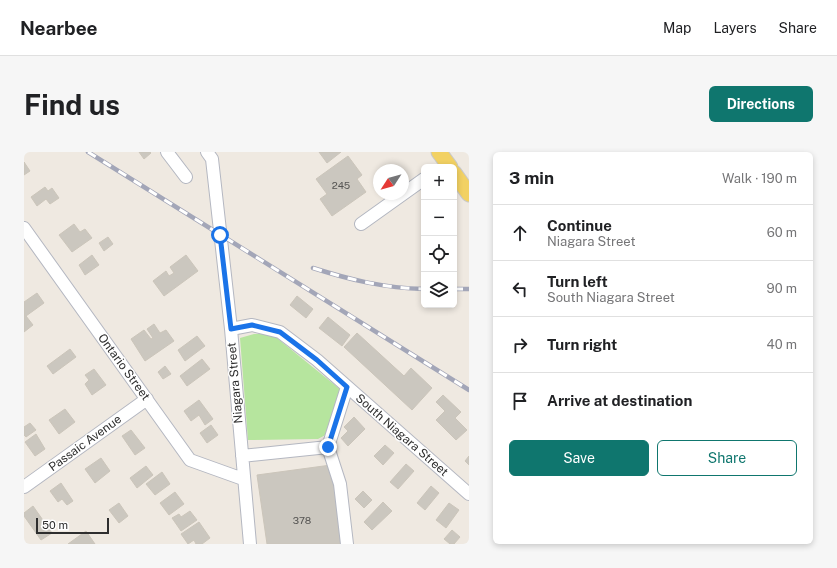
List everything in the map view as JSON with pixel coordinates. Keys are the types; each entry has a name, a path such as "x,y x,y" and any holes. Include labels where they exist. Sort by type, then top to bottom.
{"main road":[{"path":"457,178 469,194"}],"street":[{"path":"168,152 186,177"},
{"name":"Niagara Street","path":"214,154 250,544"},
{"path":"361,224 421,181"},
{"name":"Ontario Street","path":"24,228 190,460 243,479"},
{"name":"South Niagara Street","path":"231,329 252,325 280,332 317,360 469,494"},
{"path":"347,387 328,447 340,484 347,544"},
{"name":"Passaic Avenue","path":"24,487 147,399"},
{"path":"242,456 328,447"}],"green space":[{"path":"254,334 265,334 277,338 341,390 329,433 318,439 248,440 240,338"}],"building":[{"path":"139,152 150,152 151,153 144,159"},
{"path":"319,152 341,152 327,163"},
{"path":"348,156 362,175 357,179 366,192 332,216 320,199 327,194 316,179"},
{"path":"24,162 30,171 24,175"},
{"path":"45,187 48,191 52,188 59,198 50,204 46,199 37,206 31,197"},
{"path":"74,224 80,232 85,229 92,238 72,252 59,235"},
{"path":"108,237 113,244 104,251 99,243"},
{"path":"92,255 99,265 85,275 79,265"},
{"path":"186,255 198,271 164,296 153,281 166,271 169,276 174,273 170,267"},
{"path":"37,293 44,303 26,316 33,325 24,332 24,302"},
{"path":"297,296 313,309 306,318 290,305"},
{"path":"328,317 350,335 342,346 319,328"},
{"path":"154,324 160,333 166,330 174,341 145,361 131,339 144,330 151,339 153,338 147,329"},
{"path":"357,333 404,376 411,368 432,388 412,410 344,347"},
{"path":"197,336 205,346 185,361 178,350"},
{"path":"70,349 76,357 53,374 47,366"},
{"path":"202,359 210,369 187,386 180,376"},
{"path":"165,366 171,374 163,379 158,372"},
{"path":"94,369 106,385 92,395 85,384 89,380 85,375"},
{"path":"443,395 461,412 455,418 467,430 456,440 436,420 445,411 436,402"},
{"path":"199,400 213,419 205,425 199,415 191,421 184,411"},
{"path":"65,409 75,422 59,434 49,420"},
{"path":"354,417 365,429 348,446 341,438 348,431 344,427"},
{"path":"30,423 36,430 26,437 24,435 24,427"},
{"path":"211,425 218,435 207,443 200,433"},
{"path":"131,430 145,448 135,455 122,436"},
{"path":"36,434 45,449 35,456 25,442"},
{"path":"385,445 394,453 383,465 374,456"},
{"path":"469,456 469,465 465,461"},
{"path":"101,458 110,471 95,483 85,469"},
{"path":"406,464 414,471 398,489 390,482"},
{"path":"331,465 344,544 267,544 257,475"},
{"path":"146,466 153,475 137,488 130,478"},
{"path":"162,472 170,484 155,495 146,484"},
{"path":"61,483 73,501 67,505 62,499 58,502 50,491"},
{"path":"431,486 439,493 425,510 417,503"},
{"path":"363,491 372,500 364,508 355,499"},
{"path":"175,492 184,504 169,515 160,503"},
{"path":"383,502 392,511 372,530 364,522"},
{"path":"119,503 128,516 119,523 109,510"},
{"path":"449,503 459,510 446,528 436,520"},
{"path":"33,506 52,533 41,540 24,516 24,513"},
{"path":"190,511 197,520 181,531 172,518 179,514 181,517"},
{"path":"199,522 210,538 202,544 196,544 194,540 188,544 181,534"},
{"path":"452,530 460,537 454,544 450,544 444,539"},
{"path":"86,531 95,544 68,544"}],"railway":[{"path":"88,152 469,390"},
{"path":"313,268 368,283 421,289"},
{"path":"457,289 469,289"}],"route":[{"path":"220,235 231,329 252,325 280,332 317,360 347,387 328,447"}]}
